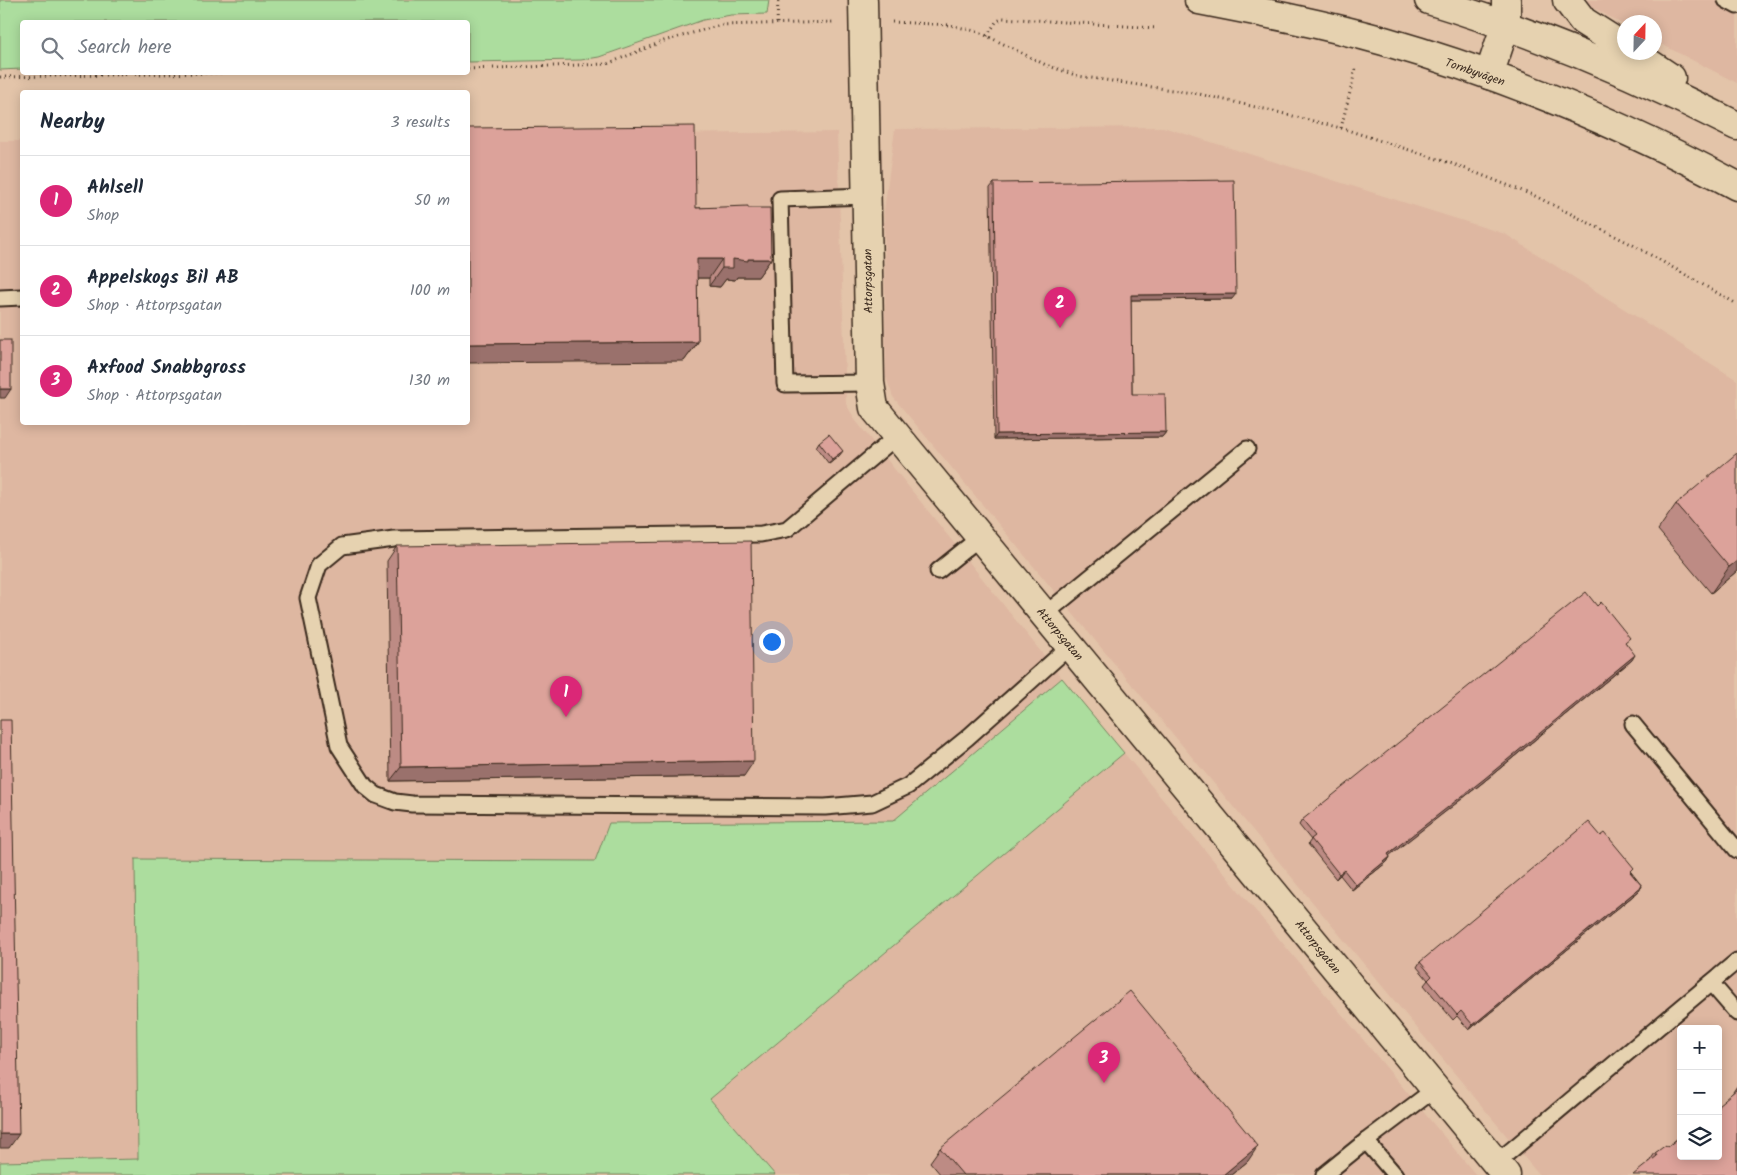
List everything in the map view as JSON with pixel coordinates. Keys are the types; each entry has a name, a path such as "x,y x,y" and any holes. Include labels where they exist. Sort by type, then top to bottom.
{"street":[{"name":"Tornbyvägen","path":"1199,0 1290,18 1384,41 1489,75 1616,126 1737,186"},
{"path":"1429,0 1506,12 1601,61 1737,126"},
{"path":"1489,75 1506,12 1524,0"},
{"path":"1566,0 1583,20 1617,43"},
{"name":"Attorpsgatan","path":"863,11 870,383 874,408 979,538 1044,614 1501,1169"},
{"path":"1644,60 1737,122"}],"lane":[{"path":"1726,0 1737,6"},
{"path":"866,196 780,199 785,384 870,383"},
{"path":"0,298 20,298"},
{"path":"897,436 787,529 761,534 394,539 342,546 319,565 308,598 339,746 364,786 376,795 403,803 825,808 872,803 908,786 968,738 1070,646"},
{"path":"1044,614 1247,449"},
{"path":"938,571 979,538"},
{"path":"1632,724 1737,850"},
{"path":"1501,1169 1737,961"},
{"path":"1711,983 1737,1014"},
{"path":"1324,1175 1435,1089"},
{"path":"1366,1141 1395,1175"}],"path":[{"path":"777,23 778,0"},
{"path":"470,69 606,64 664,41 721,25 777,23 863,11 950,25 979,32 1046,64 1078,76 1199,94 1341,128 1456,165 1535,196 1632,245 1737,304"},
{"path":"987,36 996,22 1003,18 1156,28"},
{"path":"1341,128 1356,68"},
{"path":"0,77 104,75"}],"shaded area":[{"path":"1583,0 1737,0 1737,83 1662,45 1662,15 1617,15 1617,21"},
{"path":"1163,127 1505,234 1737,380 1737,1175 1539,1175 893,397 886,377 884,211 895,129"},
{"path":"837,132 846,404 856,421 1062,678 893,821 609,823 595,861 135,859 138,1159 0,1162 0,141 20,141 20,425 470,425 470,136"},
{"path":"1124,753 1476,1175 775,1175 710,1099"}],"green space":[{"path":"0,0 769,0 767,14 731,15 703,20 599,57 581,60 470,62 470,20 20,20 20,69 0,70"},
{"path":"1062,678 1124,753 710,1099 775,1175 0,1175 0,1162 138,1159 135,859 595,861 609,823 893,821"}],"building":[{"path":"695,126 696,208 748,206 748,208 770,208 771,259 748,259 748,261 733,259 733,268 722,268 722,259 697,259 698,342 470,344 470,128"},
{"path":"1234,180 1236,294 1131,295 1132,394 1165,394 1166,432 997,434 994,183"},
{"path":"0,340 11,340 11,389 0,389"},
{"path":"829,434 843,451 832,459 819,442"},
{"path":"1737,453 1737,561 1729,567 1676,504"},
{"path":"751,541 754,761 401,767 397,546"},
{"path":"1586,592 1597,606 1601,602 1630,638 1625,642 1635,655 1484,779 1388,854 1390,857 1356,885 1344,870 1339,874 1311,839 1315,836 1302,820"},
{"path":"0,720 11,720 19,1134 0,1134"},
{"path":"1589,822 1601,836 1605,833 1634,868 1630,872 1642,886 1473,1025 1461,1011 1457,1015 1428,980 1432,976 1420,962"},
{"path":"1130,991 1258,1146 1223,1175 963,1175 940,1148"},
{"path":"1737,1089 1737,1175 1633,1175 1657,1156 1655,1153 1677,1139 1677,1160 1722,1160 1722,1102"}],"place":[{"name":"Appelskogs Bil AB","path":"1060,328"},
{"name":"Ahlsell","path":"566,717"},
{"name":"Axfood Snabbgross","path":"1104,1083"}]}
